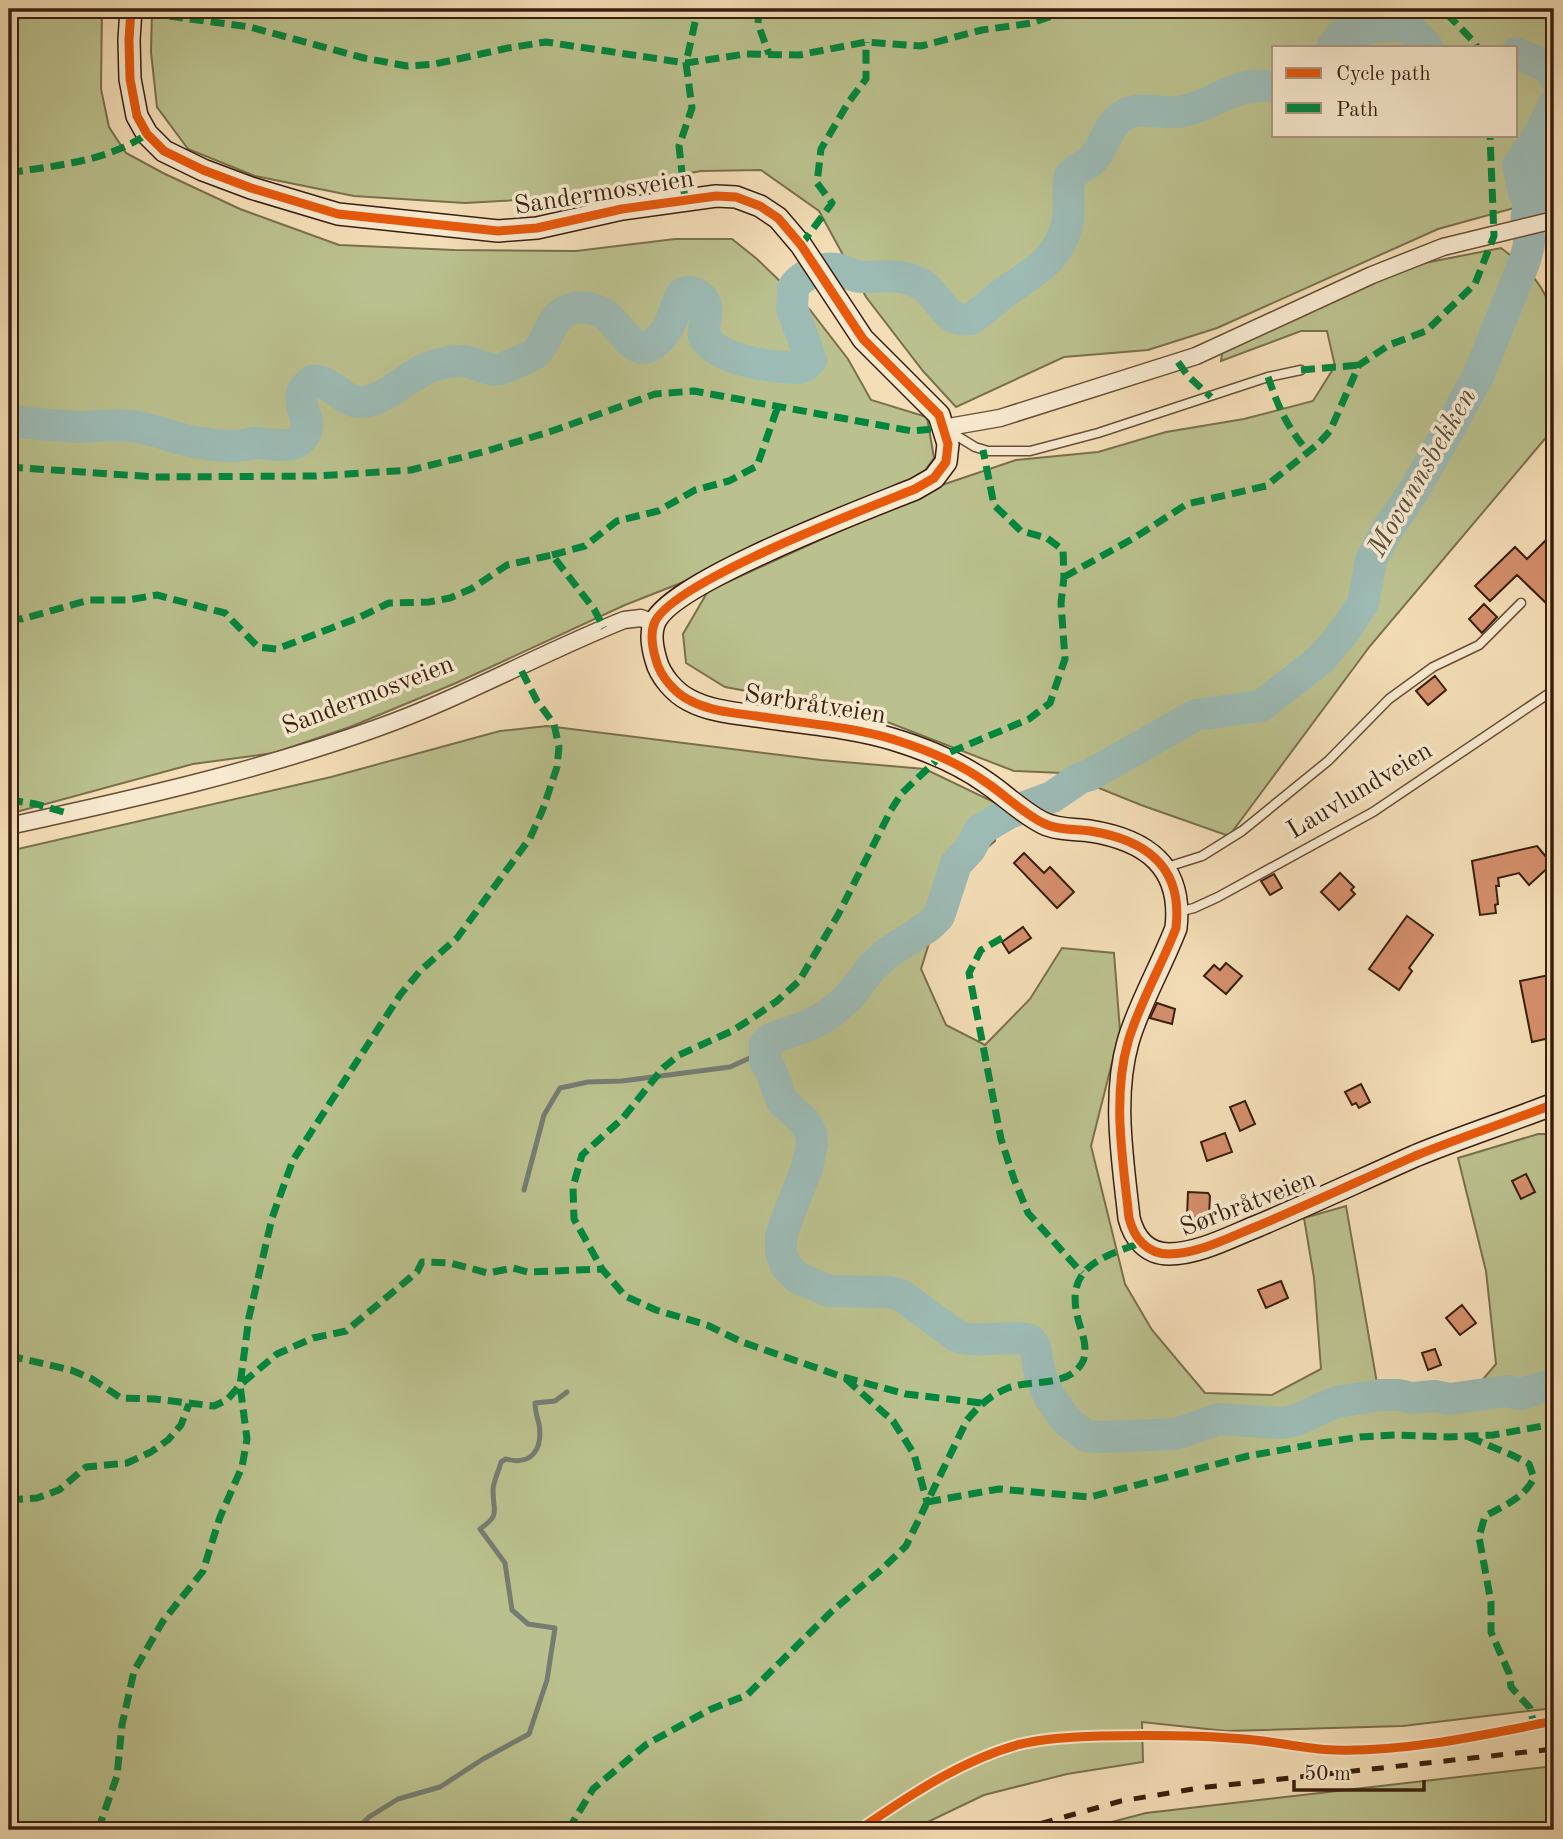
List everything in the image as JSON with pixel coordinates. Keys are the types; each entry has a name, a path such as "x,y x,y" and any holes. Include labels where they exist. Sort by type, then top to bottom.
{"street":[{"name":"Sandermosveien","path":"9,825 105,805 256,767 378,728 624,620 641,618 654,623 672,602 705,581 934,478 946,462 948,453 939,415 863,339 801,245 778,218 760,206 736,197 716,196 622,209 537,228 498,230 338,214 251,188 203,170 164,151 147,134 137,116 130,79 131,9"},
{"path":"943,428 1000,418 1196,356 1372,275 1443,247 1554,220"},
{"name":"Sørbråtveien","path":"654,623 652,641 657,666 671,685 688,700 701,706 730,712 890,738 953,762 1032,817 1053,827 1121,839 1149,852 1164,869 1176,899 1176,929 1128,1040 1121,1070 1120,1095 1129,1218 1136,1237 1151,1249 1170,1254 1205,1247 1415,1156 1554,1104"}],"lane":[{"path":"943,428 975,447 988,451 1030,451 1098,433 1268,377 1301,370"},
{"path":"1164,869 1202,856 1242,831 1328,761 1389,699 1433,667 1479,645 1521,603"},
{"name":"Lauvlundveien","path":"1178,912 1218,897 1373,812 1554,690"}],"green space":[{"path":"9,9 102,9 101,89 109,127 126,153 240,209 339,245 576,251 675,239 732,239 810,310 848,359 871,400 927,417 934,458 921,476 872,499 625,605 456,683 350,727 274,753 193,764 9,814"},
{"path":"152,9 1554,9 1554,197 1438,229 1217,328 1148,350 1064,357 956,407 923,371 866,297 819,211 761,170 701,171 570,197 465,203 354,196 255,176 188,149 157,107 151,52"},
{"path":"1501,248 1535,279 1551,307 1554,319 1554,421 1549,434 1370,646 1229,836 1062,773 1014,771 864,713 725,687 686,663 683,634 708,591 936,487 1016,460 1098,452 1166,432 1244,419 1313,401 1335,366 1327,331 1301,331 1221,361 1223,347 1399,268"},
{"path":"547,726 821,760 925,769 996,803 995,841 948,882 921,969 946,1025 985,1045 1030,999 1062,948 1114,953 1120,1031 1091,1146 1125,1284 1152,1330 1205,1393 1272,1395 1321,1369 1314,1278 1304,1218 1346,1206 1381,1406 1479,1384 1496,1364 1486,1271 1458,1158 1538,1134 1554,1134 1554,1272 1549,1281 1554,1310 1554,1708 1403,1726 1226,1731 1142,1722 1143,1762 1067,1774 984,1795 911,1830 9,1830 9,851 331,777 500,731"},
{"path":"1554,1766 1554,1830 1081,1830 1146,1813"}],"building":[{"path":"1545,541 1554,551 1554,593 1545,602 1517,575 1490,601 1475,586 1515,547 1527,559"},
{"path":"1484,604 1497,617 1482,633 1469,619"},
{"path":"1435,676 1446,690 1428,705 1416,691"},
{"path":"1537,846 1552,864 1529,885 1519,873 1498,878 1496,913 1480,915 1472,861"},
{"path":"1024,853 1044,873 1050,867 1074,892 1057,908 1014,863"},
{"path":"1340,873 1354,887 1351,890 1355,894 1339,910 1321,892"},
{"path":"1274,874 1282,888 1270,895 1261,881"},
{"path":"1407,916 1433,935 1409,968 1412,971 1399,990 1369,969"},
{"path":"1023,927 1031,938 1009,953 1002,942"},
{"path":"1226,963 1242,976 1226,994 1204,976 1214,965 1220,970"},
{"path":"1554,974 1554,1037 1532,1042 1520,981"},
{"path":"1157,1003 1175,1009 1172,1024 1150,1018"},
{"path":"1361,1084 1370,1102 1359,1108 1356,1103 1352,1105 1345,1092"},
{"path":"1245,1101 1255,1124 1240,1131 1230,1107"},
{"path":"1225,1133 1232,1152 1207,1161 1201,1142"},
{"path":"1526,1174 1535,1192 1521,1199 1512,1181"},
{"path":"1188,1192 1208,1193 1209,1215 1206,1215 1206,1218 1187,1216"},
{"path":"1281,1281 1288,1298 1266,1308 1258,1290"},
{"path":"1462,1305 1476,1323 1460,1335 1446,1318"},
{"path":"1435,1349 1441,1365 1428,1370 1422,1353"}],"waterway":[{"name":"Movannsbekken","path":"1333,46 1347,32 1391,25 1412,31 1426,46"},
{"path":"1534,59 1554,44"},
{"name":"Movannsbekken","path":"1518,54 1549,67 1554,77"},
{"name":"Movannsbekken","path":"9,421 79,427 136,427 218,446 292,444 306,432 302,396 312,381 325,383 347,398 360,402 379,397 417,373 439,364 463,361 489,369 499,369 537,352 557,318 568,310 579,308 603,313 636,346 649,347 665,332 679,299 682,294 688,292 703,299 706,309 704,337 711,345 746,361 798,368 811,360 792,308 793,288 806,276 830,268 858,277 907,278 921,284 954,317 971,319 1052,256 1059,246 1068,219 1070,176 1092,160 1117,120 1136,111 1176,112 1189,109 1247,87 1272,87"},
{"name":"Movannsbekken","path":"1530,206 1518,165 1538,137 1554,104"},
{"name":"Movannsbekken","path":"1554,142 1539,200 1527,214 1529,242 1525,260 1479,374 1413,492 1387,530 1371,560 1363,603 1321,659 1261,706 1196,715 1090,775 1080,778 1052,797 1009,813 980,830 970,849 956,864 939,916 929,926 886,954 872,967 849,997 828,1015 810,1025 770,1039 765,1044 765,1061 782,1101 805,1122 811,1134 812,1145 807,1168 781,1237 781,1253 786,1266 798,1278 829,1291 889,1292 901,1295 958,1337 976,1340 1030,1340 1035,1347 1040,1374 1049,1396 1066,1420 1086,1436 1176,1434 1219,1419 1281,1423 1294,1421 1336,1402 1381,1395 1412,1398 1435,1396 1449,1399 1507,1391 1521,1394 1554,1384"},
{"path":"524,1190 544,1115 560,1088 588,1082 622,1081 730,1067 763,1052"},
{"path":"356,1830 369,1817 398,1799 440,1787 529,1734 547,1680 555,1628 528,1624 512,1610 505,1563 480,1529 493,1516 493,1487 501,1462 506,1459 515,1461 529,1458 537,1448 540,1433 535,1403 555,1401 567,1392"}],"railway":[{"path":"1018,1830 1121,1801 1199,1788 1554,1749"}],"marked path":[{"path":"128,9 250,27 364,58 407,66 435,64 546,42 686,63 746,54 799,55 866,42 921,46 982,30 1032,23 1071,9"},
{"path":"685,200 679,146 692,108 686,63 698,9"},
{"path":"759,9 758,24 769,54"},
{"path":"1426,9 1449,16 1476,46"},
{"path":"801,245 832,203 817,183 821,149 848,103 866,79 866,42"},
{"path":"9,173 98,157 147,134"},
{"path":"1064,577 1134,538 1187,504 1266,486 1330,431 1359,365 1389,345 1426,331 1475,284 1494,236 1490,136"},
{"path":"1178,362 1188,376 1211,397"},
{"path":"1301,370 1359,365"},
{"path":"1268,377 1284,416 1308,452"},
{"path":"9,467 155,477 316,476 411,470 555,430 655,394 694,391 912,431 943,428"},
{"path":"552,555 585,546 617,521 658,511 695,490 729,481 757,466 778,406"},
{"path":"981,1403 906,1394 843,1377 742,1342 707,1325 656,1310 625,1296 602,1269 574,1219 573,1187 582,1155 623,1118 663,1068 679,1055 732,1031 751,1019 799,981 838,915 902,793 941,756 1029,719 1050,703 1065,659 1061,603 1063,550 1047,538 1021,531 994,505 983,450"},
{"path":"9,618 22,619 89,600 128,600 157,595 225,613 258,647 277,649 389,603 429,602 450,598 471,589 507,565 552,555 594,609 604,628"},
{"path":"98,1830 117,1776 122,1725 134,1671 163,1621 203,1571 220,1517 242,1467 247,1439 240,1385 249,1317 272,1218 293,1160 400,995 420,971 457,938 530,838 543,809 557,767 559,747 554,724 537,701 519,666"},
{"path":"9,800 67,813"},
{"path":"1002,938 981,950 969,973 1001,1139 1028,1213 1082,1273"},
{"path":"568,1830 593,1789 647,1744 709,1710 747,1695 832,1611 906,1546 967,1420 985,1401 1008,1388 1058,1380 1075,1371 1084,1360 1085,1352 1076,1312 1078,1282 1094,1263 1141,1243"},
{"path":"9,1358 15,1357 71,1370 92,1379 121,1398 214,1406 227,1400 240,1385 277,1354 313,1338 346,1331 417,1272 422,1262 450,1263 488,1273 513,1268 528,1272 602,1269"},
{"path":"846,1379 893,1421 914,1454 927,1502"},
{"path":"9,1500 37,1498 59,1490 86,1467 127,1463 151,1452 168,1440 181,1425 189,1404"},
{"path":"927,1502 999,1489 1090,1497 1248,1456 1315,1444 1396,1435 1493,1435 1554,1424"},
{"path":"1469,1437 1529,1464 1534,1478 1519,1496 1485,1516 1479,1537 1491,1602 1491,1632 1509,1673 1511,1687 1530,1708 1534,1725"},
{"path":"13,1830 40,1830"}],"cycle path":[{"path":"131,9 130,79 137,116 147,134 164,151 203,170 251,188 338,214 498,231 537,228 622,209 716,196 736,197 760,206 778,218 801,245 863,339 939,415 948,444 946,462 934,478 915,489 772,548 694,588 667,607 653,628 653,647 658,666 673,688 697,704 730,713 858,731 904,743 965,769 1043,823 1110,835 1128,841 1157,860 1174,888 1176,928 1128,1042 1123,1063 1120,1107 1129,1218 1134,1232 1148,1248 1169,1254 1215,1244 1415,1156 1554,1104"},
{"path":"859,1830 915,1793 975,1760 1017,1745 1038,1741 1069,1737 1155,1735 1255,1740 1322,1749 1362,1750 1445,1742 1554,1721"}]}
